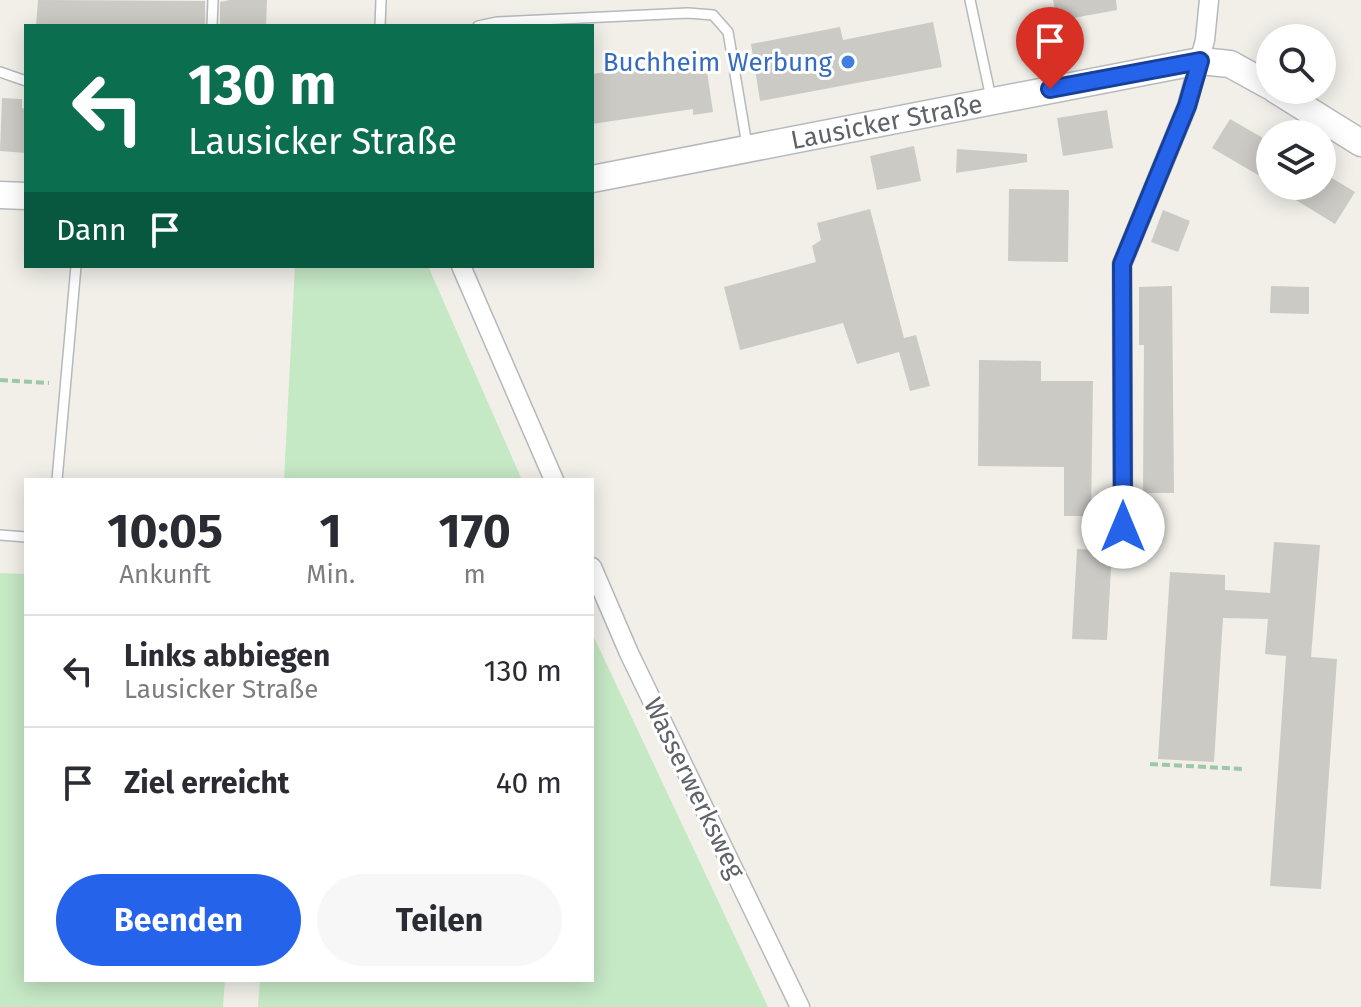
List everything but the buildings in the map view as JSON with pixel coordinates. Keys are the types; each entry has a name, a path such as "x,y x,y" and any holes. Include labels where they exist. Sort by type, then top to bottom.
{"main road":[{"name":"Lausicker Straße","path":"594,179 1200,61 1230,64 1256,78"},
{"path":"1298,104 1361,143"},
{"path":"0,195 24,196"}],"street":[{"path":"1123,527 1122,264 1187,106 1200,61 1209,0"},
{"path":"462,268 553,478"},
{"name":"Wasserwerksweg","path":"594,572 629,653 800,1007"}],"lane":[{"path":"212,24 213,0"},
{"path":"380,24 381,0"},
{"path":"970,0 992,101"},
{"path":"488,24 688,13 713,15 728,32 747,149"},
{"path":"0,72 24,80"},
{"path":"57,478 76,268"},
{"path":"0,535 24,537"}],"path":[{"path":"0,380 65,384"},
{"path":"1150,764 1243,769"}],"green space":[{"path":"295,268 429,268 521,478 284,478"},
{"path":"0,573 24,574 24,982 225,982 223,1007 0,1007"},
{"path":"594,637 768,1007 258,1007 260,982 594,982"}],"place":[{"name":"Buchheim Werbung","path":"848,62"}],"route":[{"path":"1050,89 1200,61 1187,106 1122,264 1123,527"}]}
